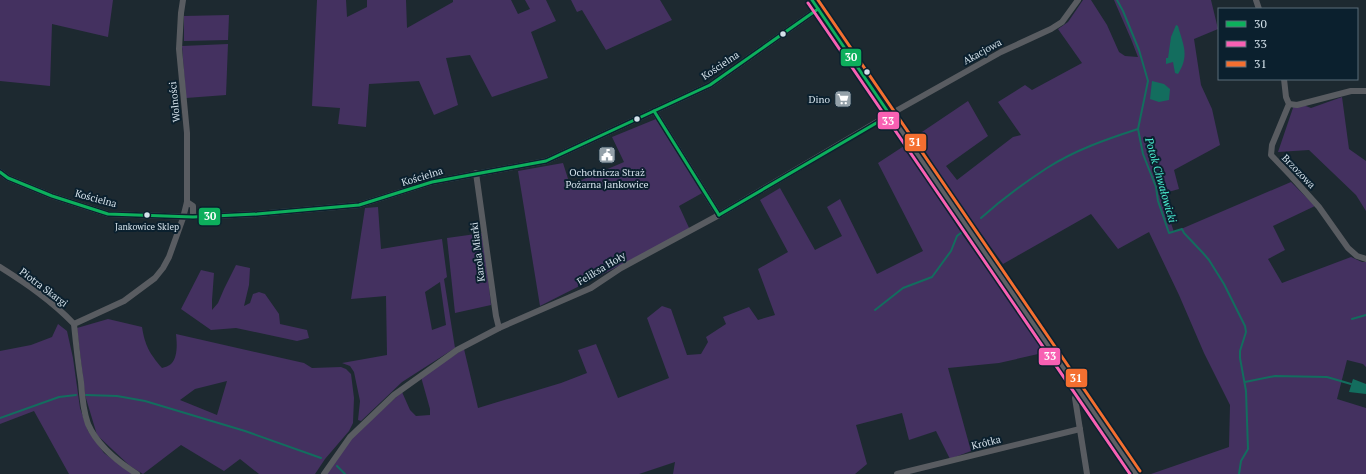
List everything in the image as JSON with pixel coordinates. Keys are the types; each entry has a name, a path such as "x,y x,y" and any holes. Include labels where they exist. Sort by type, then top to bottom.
{"main road":[{"path":"813,0 1136,474"}],"street":[{"name":"Wolności","path":"74,324 124,301 155,278 169,257 183,218 187,202 187,133 179,49 182,0"},
{"name":"Akacjowa","path":"890,115 1001,52 1057,26 1067,16 1078,0"},
{"name":"Kościelna","path":"0,172 8,178 52,196 108,214 183,218 257,214 359,205 432,182 546,161 710,84 818,9"},
{"path":"1284,80 1286,97 1289,104 1297,105 1351,91 1366,91"},
{"name":"Brzozowa","path":"1289,104 1272,145 1271,155 1319,207 1348,248 1357,256 1366,259"},
{"path":"654,111 719,215"},
{"name":"Feliksa Hoły","path":"324,474 350,437 394,395 457,350 499,328 590,288 621,268 719,215 890,115"},
{"name":"Karola Miarki","path":"476,173 494,303 499,328"},
{"name":"Wolności","path":"187,202 192,206 193,217"},
{"name":"Piotra Skargi","path":"0,267 30,286 62,312 74,324"},
{"path":"74,324 82,398 89,425 97,439 110,453 137,474"},
{"path":"1075,398 1087,474"},
{"name":"Krótka","path":"897,474 1080,429"}],"shaded area":[{"path":"0,0 113,0 108,37 52,24 50,86 0,81"},
{"path":"317,0 346,0 347,17 367,7 367,0 406,0 407,28 453,2 453,0 511,0 518,14 530,9 525,0 546,0 556,21 531,32 548,78 492,97 470,55 446,58 458,105 434,115 419,81 369,84 366,127 338,124 340,108 312,106"},
{"path":"571,0 660,0 672,20 606,50 582,10 577,12"},
{"path":"1083,0 1091,0 1107,25 1119,52 1125,56 1138,57 1114,0 1211,0 1218,29 1194,39 1201,85 1212,109 1220,145 1174,170 1179,189 1161,194 1174,232 1291,182 1315,206 1273,226 1285,250 1268,259 1282,283 1351,257 1362,262 1366,262 1366,367 1363,364 1347,360 1337,399 1366,408 1366,474 1151,474 1229,447 1230,405 1204,353 1179,295 1149,232 1118,249 1091,214 1003,264 948,188 916,136 968,101 988,136 946,166 957,180 1013,137 1021,135 998,102 1025,85 1032,90 1082,63 1058,29 1068,22"},
{"path":"229,15 228,40 184,41 184,16"},
{"path":"1176,25 1178,26 1185,55 1182,67 1178,74 1175,73 1173,62 1166,64 1171,37"},
{"path":"228,44 226,95 186,98 182,46"},
{"path":"1152,81 1164,84 1170,89 1169,100 1159,102 1150,99"},
{"path":"1342,97 1349,149 1366,161 1366,211 1356,195 1309,150 1278,152 1295,102 1311,108"},
{"path":"656,119 704,192 679,206 690,230 540,306 518,171 563,163 570,185 624,162 612,137"},
{"path":"904,146 964,237 1047,352 999,363 948,368 971,451 950,459 936,431 909,440 902,413 856,425 867,464 855,474 673,474 675,462 639,474 325,474 351,438 402,392 410,410 416,416 430,415 430,409 421,377 464,349 478,408 561,383 587,373 578,350 596,344 618,398 669,378 647,318 662,306 671,309 687,355 701,354 708,342 706,337 726,324 723,317 749,307 758,320 775,315 758,269 788,252 760,200 780,188 815,250 842,236 827,207 840,199 877,274 923,251 878,163"},
{"path":"378,207 381,249 442,239 447,277 444,279 455,348 402,382 361,421 358,420 360,401 354,372 350,366 342,363 387,355 386,296 351,299 365,208","holes":["440,282 446,325 432,330 425,292"]},
{"path":"483,233 491,305 455,313 447,238"},
{"path":"236,265 250,268 249,285 244,306 250,303 253,294 259,292 265,294 279,314 280,324 307,330 309,338 297,341 236,328 211,330 181,309 201,270 214,273 212,310 218,303"},
{"path":"108,319 142,327 149,349 162,368 170,365 175,358 177,346 176,334 304,363 312,368 341,367 346,369 351,374 354,398 353,423 349,431 325,459 315,474 259,474 240,459 224,471 181,445 143,474 130,466 97,435 85,395 77,328","holes":["227,381 217,415 180,400 195,389"]},
{"path":"58,324 67,331 73,358 80,408 88,431 104,453 132,474 69,474 34,411 0,424 0,351 31,345 52,337"},
{"path":"1353,379 1366,384 1366,394 1349,392"}],"waterway":[{"name":"Potok Chwałowicki","path":"1117,0 1139,50 1148,81 1138,129 1143,154 1156,187 1158,201 1169,233 1182,229 1209,260 1224,284 1245,326 1246,332 1240,351 1240,358 1246,391 1248,449 1241,461 1239,474"},
{"path":"981,218 1021,186 1047,168 1091,146 1138,129"},
{"path":"875,310 903,288 932,277 951,251 957,236 962,232"},
{"path":"1352,319 1366,315"},
{"path":"1245,382 1275,376 1327,377 1351,384"},
{"path":"0,418 59,397 76,395"},
{"path":"86,395 117,396 145,401 245,431 321,458"},
{"path":"337,466 345,474"}],"transit line":[{"name":"30","path":"812,0 890,115"},
{"name":"31","path":"818,0 1140,471"},
{"name":"33","path":"808,3 1130,474"},
{"name":"30","path":"0,172 8,178 52,196 108,214 193,217 257,214 359,205 432,182 546,161 710,85 818,9"},
{"name":"30","path":"654,111 719,215"},
{"name":"30","path":"719,215 890,115"}],"place":[{"name":"Dino","path":"843,99"},
{"name":"Ochotnicza Straż Pożarna Jankowice","path":"607,155"},
{"name":"Jankowice Sklep","path":"147,215"}]}
